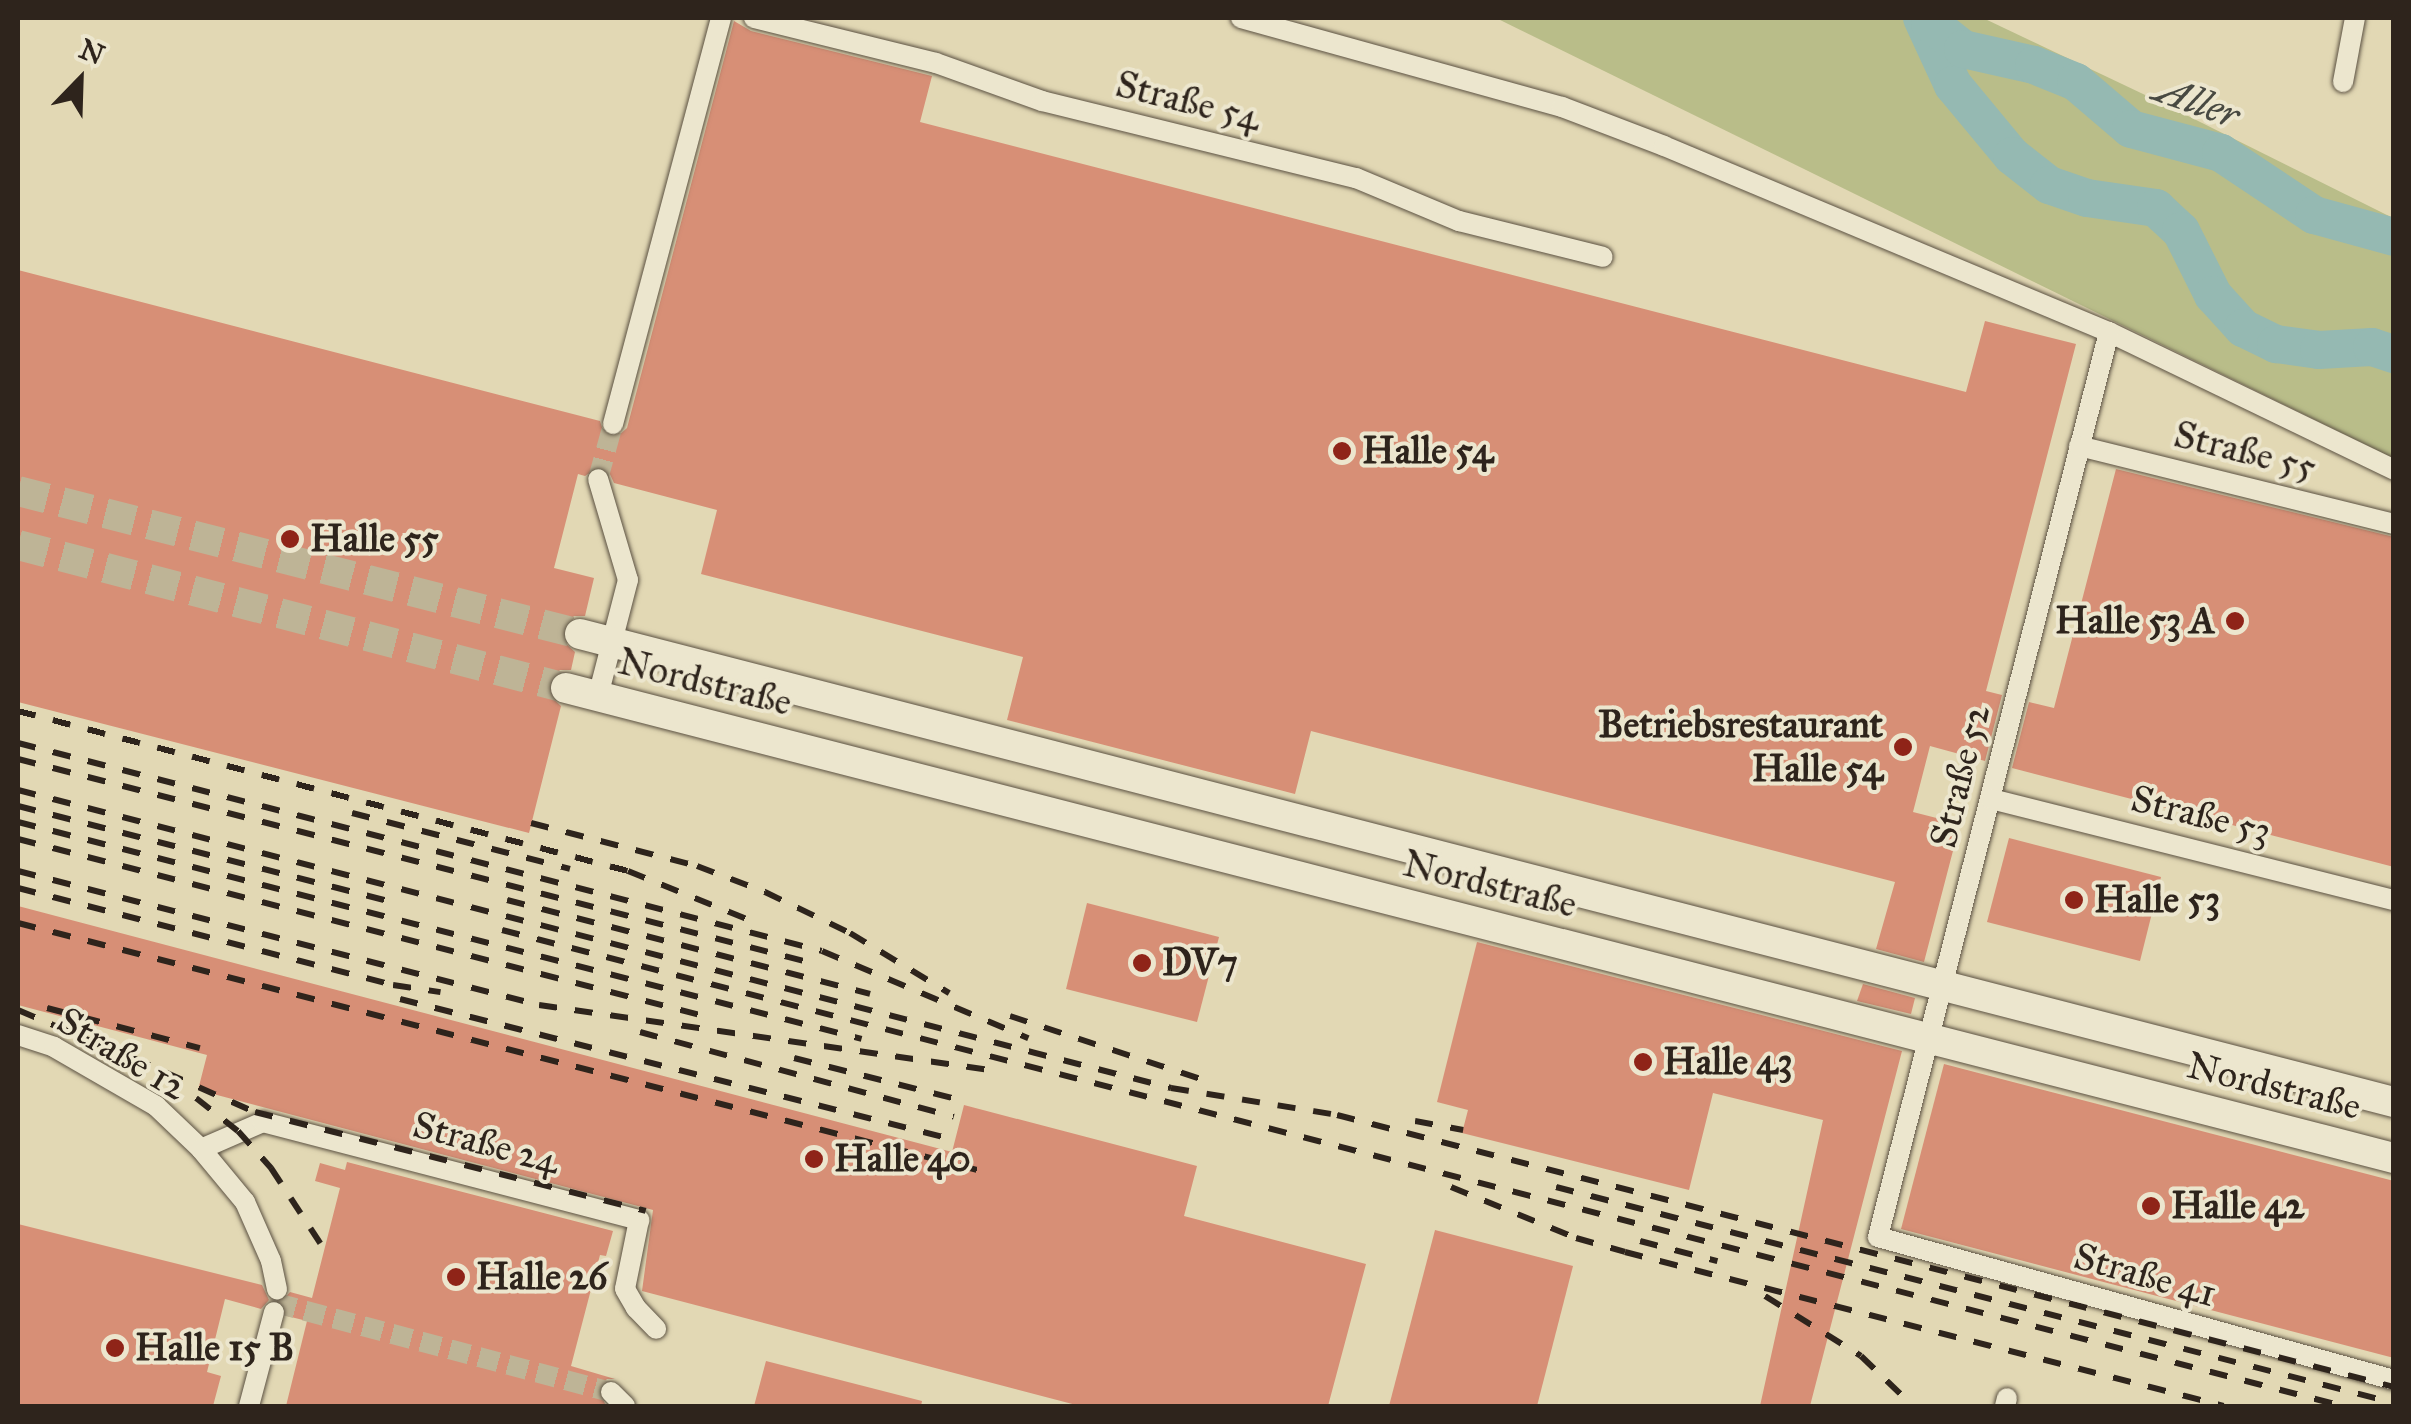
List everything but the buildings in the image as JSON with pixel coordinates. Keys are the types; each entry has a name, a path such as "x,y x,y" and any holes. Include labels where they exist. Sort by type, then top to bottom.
{"street":[{"path":"613,424 721,18"},
{"name":"Straße 54","path":"754,18 936,63 1042,101 1356,178 1458,222 1603,257"},
{"path":"1242,18 1562,107 2109,332 2394,470"},
{"path":"2343,82 2356,18"},
{"name":"Straße 52","path":"1878,1237 2109,332"},
{"name":"Straße 55","path":"2079,446 2394,524"},
{"path":"598,479 628,580 598,696"},
{"name":"Nordstraße","path":"580,634 2394,1102"},
{"name":"Nordstraße","path":"566,688 2394,1158"},
{"path":"1005,801 1018,750"},
{"path":"1071,818 1084,767"},
{"name":"Straße 53","path":"1991,799 2394,900"},
{"name":"Straße 12","path":"18,1034 54,1046 156,1106 200,1149 245,1202 271,1262 277,1289"},
{"name":"Straße 24","path":"200,1149 263,1122 638,1220 625,1289 636,1308 656,1328"},
{"name":"Straße 41","path":"1878,1237 2394,1380"},
{"path":"249,1406 274,1312"}],"green space":[{"path":"1496,18 1983,18 2162,103 2393,218 2393,458"}],"waterway":[{"path":"1922,18 1953,85 2012,156 2049,185 2087,198 2156,208 2181,231 2213,295 2243,328 2276,344 2319,350 2372,347 2394,354"},
{"name":"Aller","path":"1930,23 1963,49 2034,65 2076,82 2131,129 2221,153 2314,215 2394,237"}],"tunnel":[{"path":"598,479 613,424"},
{"path":"18,491 580,634"},
{"path":"18,545 566,688"},
{"path":"276,1303 611,1392"}],"railway":[{"path":"18,711 628,871 752,921"},
{"path":"18,743 822,951 1028,1038"},
{"path":"18,759 812,963"},
{"path":"18,790 1171,1088 1337,1115 2394,1387"},
{"path":"18,806 396,903"},
{"path":"352,813 570,869"},
{"path":"18,822 862,1039"},
{"path":"531,823 697,866 765,892 850,933 949,993"},
{"path":"18,839 708,1017"},
{"path":"18,871 539,1005 991,1070"},
{"path":"18,888 393,985 440,992"},
{"path":"507,900 870,994"},
{"path":"18,923 985,1172"},
{"path":"502,930 2342,1406"},
{"path":"400,999 951,1139"},
{"path":"47,1008 200,1048"},
{"path":"18,1010 142,1063"},
{"path":"1010,1016 1209,1082"},
{"path":"640,1032 954,1117"},
{"path":"133,1058 255,1112 646,1211"},
{"path":"794,1058 960,1100"},
{"path":"196,1098 238,1131 271,1168 324,1249"},
{"path":"1415,1121 1463,1130"},
{"path":"1451,1187 1576,1238 1625,1252 2224,1406"},
{"path":"1556,1187 2394,1403"},
{"path":"1640,1241 1717,1261"},
{"path":"1765,1296 1861,1356 1913,1406"}],"place":[{"name":"Halle 54","path":"1342,451"},
{"name":"Halle 55","path":"290,539"},
{"name":"Halle 53 A","path":"2235,621"},
{"name":"Betriebsrestaurant Halle 54","path":"1903,747"},
{"name":"Halle 53","path":"2074,900"},
{"name":"DV7","path":"1142,963"},
{"name":"Halle 43","path":"1643,1062"},
{"name":"Halle 40","path":"814,1159"},
{"name":"Halle 42","path":"2151,1206"},
{"name":"Halle 26","path":"456,1277"},
{"name":"Halle 15 B","path":"115,1348"}]}
